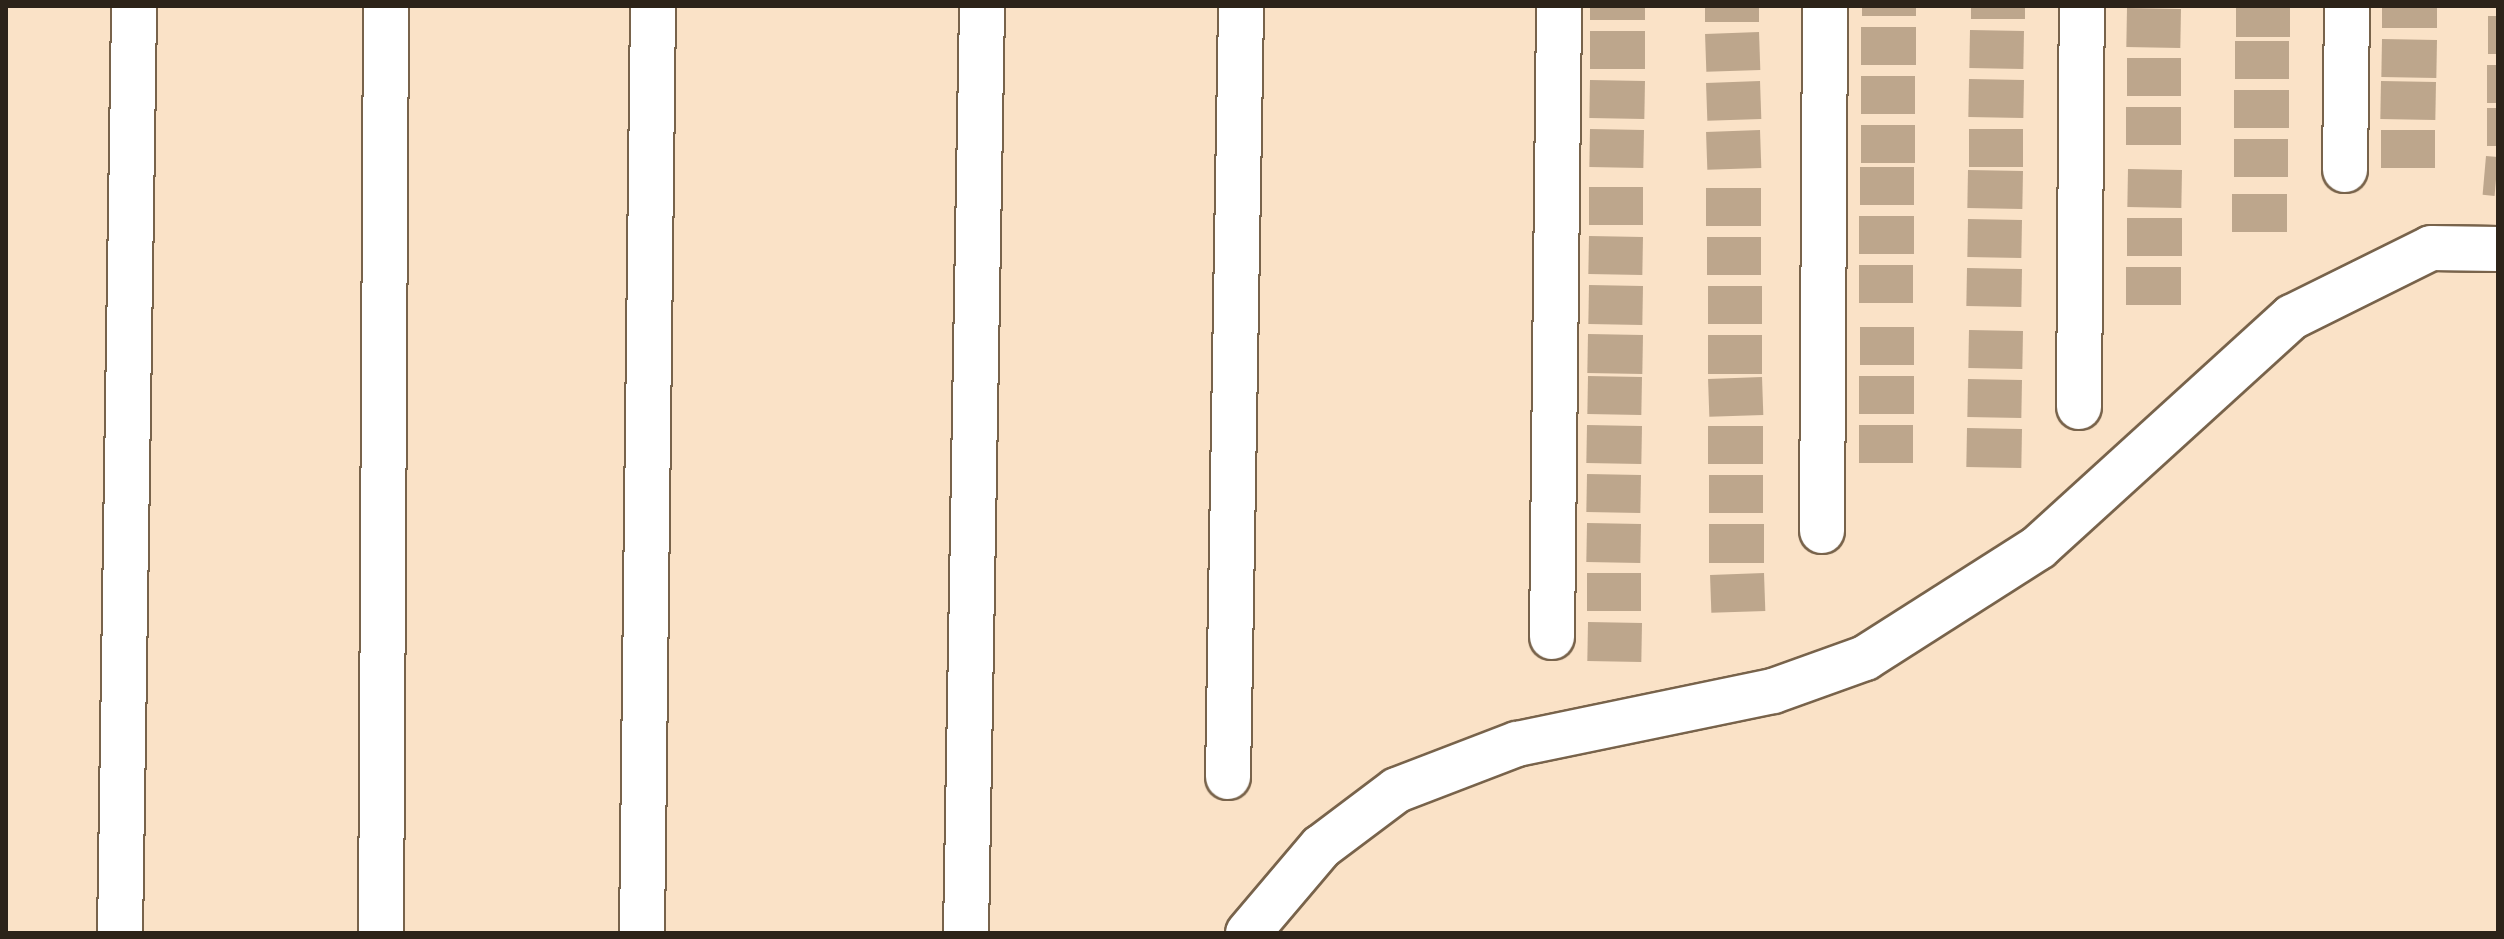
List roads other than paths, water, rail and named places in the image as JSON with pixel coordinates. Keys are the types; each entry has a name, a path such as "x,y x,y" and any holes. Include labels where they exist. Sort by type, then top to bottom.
{"street":[{"path":"120,933 134,6"},
{"path":"381,933 386,6"},
{"path":"642,933 653,6"},
{"path":"966,933 982,6"},
{"path":"1228,777 1241,6"},
{"path":"1552,637 1559,6"},
{"path":"1822,531 1825,6"},
{"path":"2079,407 2082,6"},
{"path":"2345,170 2347,6"},
{"path":"1248,933 1321,847 1397,790 1517,744 1773,691 1865,658 2039,547 2292,317 2431,248 2498,249"}]}
